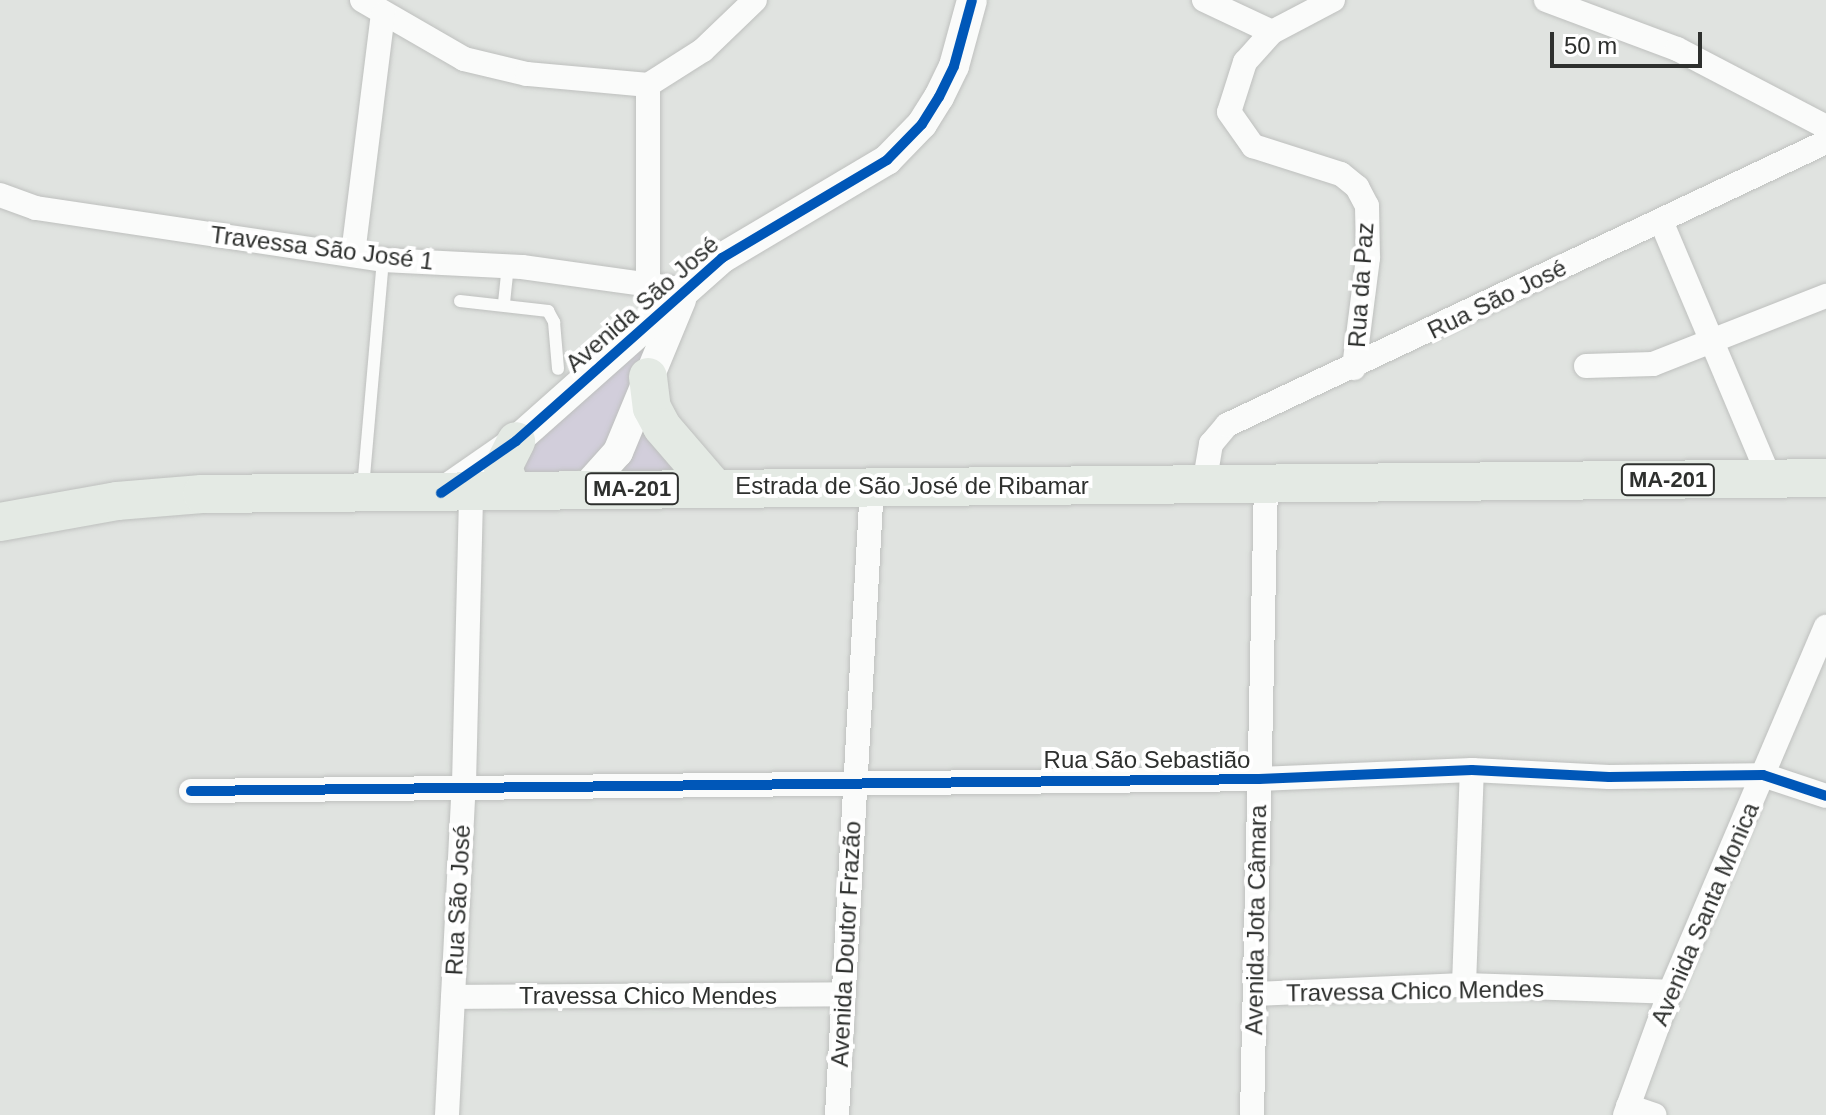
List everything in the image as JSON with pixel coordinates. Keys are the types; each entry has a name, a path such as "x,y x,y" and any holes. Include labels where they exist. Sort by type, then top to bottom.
{"main road":[{"path":"648,377 652,408 662,427 713,486"},
{"path":"512,491 503,467 516,441"},
{"name":"Estrada de São José de Ribamar","path":"7,514 202,494 456,493 713,486 1266,485 1826,478"}],"street":[{"path":"362,0 436,48 486,65 648,85 703,50 755,0"},
{"name":"Avenida São José","path":"456,493 730,253 865,175 905,143 928,115 954,66 972,0"},
{"path":"1204,0 1272,32"},
{"name":"Rua da Paz","path":"1333,0 1272,32 1245,62 1229,112 1253,146 1341,174 1357,187 1367,206 1368,258 1354,368"},
{"path":"1546,0 1677,49 1826,127"},
{"path":"353,254 383,14"},
{"path":"648,85 648,284"},
{"name":"Rua São José","path":"1204,485 1211,444 1227,425 1354,368 1826,142"},
{"name":"Travessa São José 1","path":"0,195 36,208 383,260 508,266 685,290"},
{"path":"1661,221 1770,479"},
{"name":"Avenida São José","path":"583,491 612,463 685,290"},
{"path":"1586,366 1653,364 1713,343 1826,296"},
{"name":"Avenida Doutor Frazão","path":"837,1115 872,485"},
{"name":"Avenida Jota Câmara","path":"1252,1115 1266,485"},
{"name":"Rua São José","path":"447,1115 464,784 456,493"},
{"name":"Avenida Santa Monica","path":"1627,1110 1670,992 1826,627"},
{"path":"1464,985 1472,770"},
{"name":"Rua São Sebastião","path":"191,791 464,784 1259,779 1472,770 1609,777 1763,775 1826,796"},
{"name":"Travessa Chico Mendes","path":"1255,994 1464,985 1670,992"},
{"name":"Travessa Chico Mendes","path":"453,997 843,994"},
{"path":"1627,1110 1654,1115"}],"lane":[{"path":"363,493 383,260"},
{"path":"504,303 508,266"},
{"path":"460,301 504,303 552,315 558,369"}],"shaded area":[{"path":"654,337 611,442 589,465 577,471 529,476 522,470 523,449"},
{"path":"644,412 687,472 620,474"}],"cycle path":[{"path":"441,493 516,441 722,258 887,160 922,124 939,97 954,66 972,0"},
{"path":"191,791 1259,779 1472,770 1609,777 1763,775 1826,796"}]}
